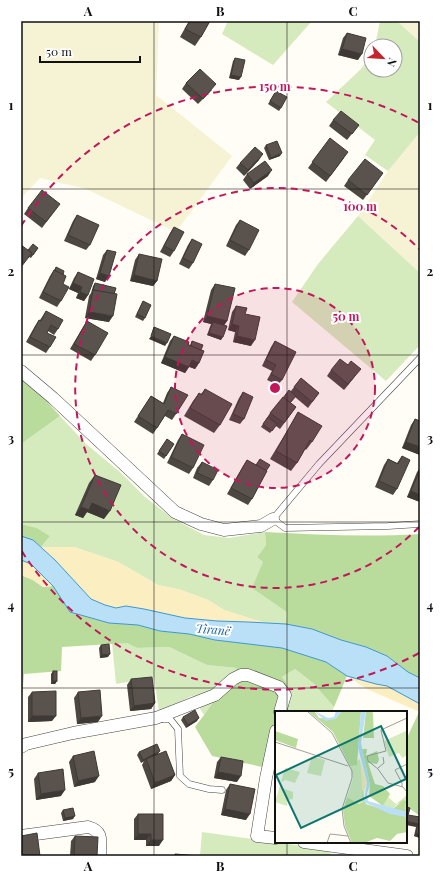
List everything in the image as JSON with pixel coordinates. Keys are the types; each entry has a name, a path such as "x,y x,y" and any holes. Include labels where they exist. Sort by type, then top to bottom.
{"street":[{"path":"21,371 53,398 175,512 201,524 224,530 261,526 274,519"},
{"path":"21,747 26,744 72,733 156,718 214,695 233,679 241,675 248,675 279,687 285,695 280,711"},
{"path":"275,736 266,778 257,836 275,838"},
{"path":"21,836 88,827 93,828 100,836 100,856"},
{"path":"311,843 407,856"}],"lane":[{"path":"420,358 319,464 274,519 285,528 420,524"},
{"path":"156,718 170,719 178,729 180,776 189,784 222,790"}],"shaded area":[{"path":"21,21 159,21 156,95 232,156 176,232 86,189 40,178 21,198"},
{"path":"397,21 420,21 420,42"},
{"path":"420,132 419,272 358,216 388,171"}],"green space":[{"path":"228,21 312,21 273,65 222,34"},
{"path":"380,21 397,21 420,42 420,132 388,171 365,155 375,140 326,102 363,66 363,78 403,78 403,38 377,38"},
{"path":"358,216 420,273 420,345 386,381 292,302 318,264"},
{"path":"21,378 41,395 60,416 21,444"},
{"path":"60,416 86,444 120,472 145,497 172,518 204,535 229,538 265,532 266,545 257,557 263,562 287,612 286,624 265,623 224,610 208,600 181,590 158,585 118,562 74,547 41,547 50,536 37,528 21,524 21,444"},
{"path":"21,524 37,528 50,536 41,547 33,540 21,536"},
{"path":"265,532 343,535 420,534 420,678 408,672 387,656 366,647 341,640 312,629 286,624 287,612 252,588 263,562 257,557 266,545"},
{"path":"21,575 33,580 43,587 53,586 70,612 109,623 138,625 160,631 189,634 215,640 282,648 326,662 347,676 334,707 313,683 295,669 282,677 289,688 290,700 288,711 275,711 275,770 212,756 195,727 237,668 207,665 169,647 137,648 127,643 62,647 61,671 24,674 21,697"},
{"path":"112,643 127,643 137,648 169,647 207,665 237,668 204,715 192,696 159,712 154,677 116,684"},
{"path":"295,669 313,683 334,707 332,711 288,711 290,700 282,677"},
{"path":"420,712 420,816 407,807 407,738"},
{"path":"202,832 331,850 330,856 200,856"}],"sand":[{"path":"41,547 74,547 118,562 158,585 181,590 208,600 224,610 265,623 185,618 126,606 116,608 105,605 91,599"},
{"path":"21,560 31,564 53,586 43,587 33,580 21,575"},
{"path":"347,676 387,686 420,704 420,712 367,689"}],"water":[{"name":"Tiranë","path":"21,536 33,540 55,560 91,599 105,605 116,608 126,606 185,618 286,624 312,629 341,640 366,647 387,656 408,672 420,678 420,704 387,686 347,676 326,662 282,648 215,640 189,634 160,631 138,625 109,623 70,612 53,586 31,564 21,560"}],"building":[{"path":"190,21 210,21 201,37 185,29"},
{"path":"347,33 366,38 363,38 362,54 342,49"},
{"path":"235,58 245,60 241,77 231,75"},
{"path":"200,69 216,84 203,99 186,83"},
{"path":"276,91 287,97 281,108 270,101"},
{"path":"341,111 359,125 352,134 333,120"},
{"path":"330,138 348,152 330,176 312,162"},
{"path":"277,141 282,153 271,158 266,145"},
{"path":"255,147 263,154 248,170 240,163"},
{"path":"365,159 383,173 367,195 348,180"},
{"path":"265,161 272,170 254,183 247,174"},
{"path":"42,190 60,204 46,222 28,208"},
{"path":"77,215 99,225 90,245 68,235"},
{"path":"240,220 259,230 249,250 230,240"},
{"path":"174,227 184,232 174,251 164,246"},
{"path":"192,239 202,244 193,263 183,258"},
{"path":"33,244 38,248 33,255 28,250"},
{"path":"21,245 32,253 21,267"},
{"path":"107,250 116,252 109,276 100,273"},
{"path":"139,254 162,259 157,281 134,275"},
{"path":"56,267 64,271 63,275 55,271"},
{"path":"54,270 66,276 63,284 69,287 61,301 43,292"},
{"path":"78,272 94,279 88,295 80,292 82,287 73,283"},
{"path":"95,283 116,288 114,294 93,290"},
{"path":"215,284 235,288 227,321 207,316"},
{"path":"93,290 117,294 113,316 89,312"},
{"path":"143,301 151,305 145,318 137,314"},
{"path":"236,306 247,308 245,314 260,317 255,340 237,336 239,326 232,324"},
{"path":"46,311 63,320 58,329 51,325 47,333 56,337 50,347 30,337 39,320 41,321"},
{"path":"87,321 108,333 95,355 74,344"},
{"path":"213,322 227,326 223,337 209,333"},
{"path":"154,327 171,334 167,343 151,336"},
{"path":"174,336 189,342 188,345 204,351 199,363 192,360 189,367 165,357"},
{"path":"192,341 203,345 201,350 191,346"},
{"path":"275,341 296,352 282,380 271,374 276,365 266,360"},
{"path":"340,359 348,365 351,361 361,369 348,384 331,370"},
{"path":"301,378 319,393 312,402 294,387"},
{"path":"171,387 188,395 176,414 168,410 157,428 138,416 151,396 164,404"},
{"path":"205,389 232,404 220,425 190,408 199,393 202,395"},
{"path":"289,390 296,396 290,403 283,398"},
{"path":"243,392 253,397 244,419 233,414"},
{"path":"283,397 296,407 284,423 270,413"},
{"path":"298,412 322,426 312,442 310,440 297,463 276,451"},
{"path":"268,417 277,424 272,431 263,424"},
{"path":"415,419 420,421 420,447 406,442"},
{"path":"182,434 204,445 193,468 171,457"},
{"path":"167,439 174,444 166,456 159,451"},
{"path":"402,456 410,460 397,489 379,481 388,459 398,464"},
{"path":"260,459 270,465 266,471 256,465"},
{"path":"247,460 267,471 252,499 231,488"},
{"path":"202,462 218,470 213,480 197,473"},
{"path":"420,469 420,495 411,491"},
{"path":"95,475 121,485 110,511 92,503 89,510 81,507"},
{"path":"109,644 110,654 102,655 101,645"},
{"path":"53,671 57,671 57,681 53,681"},
{"path":"152,677 155,703 134,706 131,679"},
{"path":"100,690 102,716 81,718 78,692"},
{"path":"56,691 56,716 32,716 32,692"},
{"path":"195,710 199,718 188,725 183,717"},
{"path":"157,744 160,751 143,760 139,752"},
{"path":"94,751 99,776 78,781 73,756"},
{"path":"166,751 175,775 155,783 146,759"},
{"path":"221,757 243,761 241,776 218,772"},
{"path":"63,769 65,790 41,794 38,773"},
{"path":"230,784 255,789 250,814 225,809"},
{"path":"407,807 410,808 408,815 420,817 419,824 407,821"},
{"path":"73,808 75,816 65,818 63,810"},
{"path":"138,814 163,814 163,840 151,840 151,834 138,834"},
{"path":"418,824 420,824 420,834 416,833"},
{"path":"37,833 40,856 21,856 21,836"},
{"path":"75,836 98,837 97,856 74,856"},
{"path":"175,854 198,856 175,856"}]}
